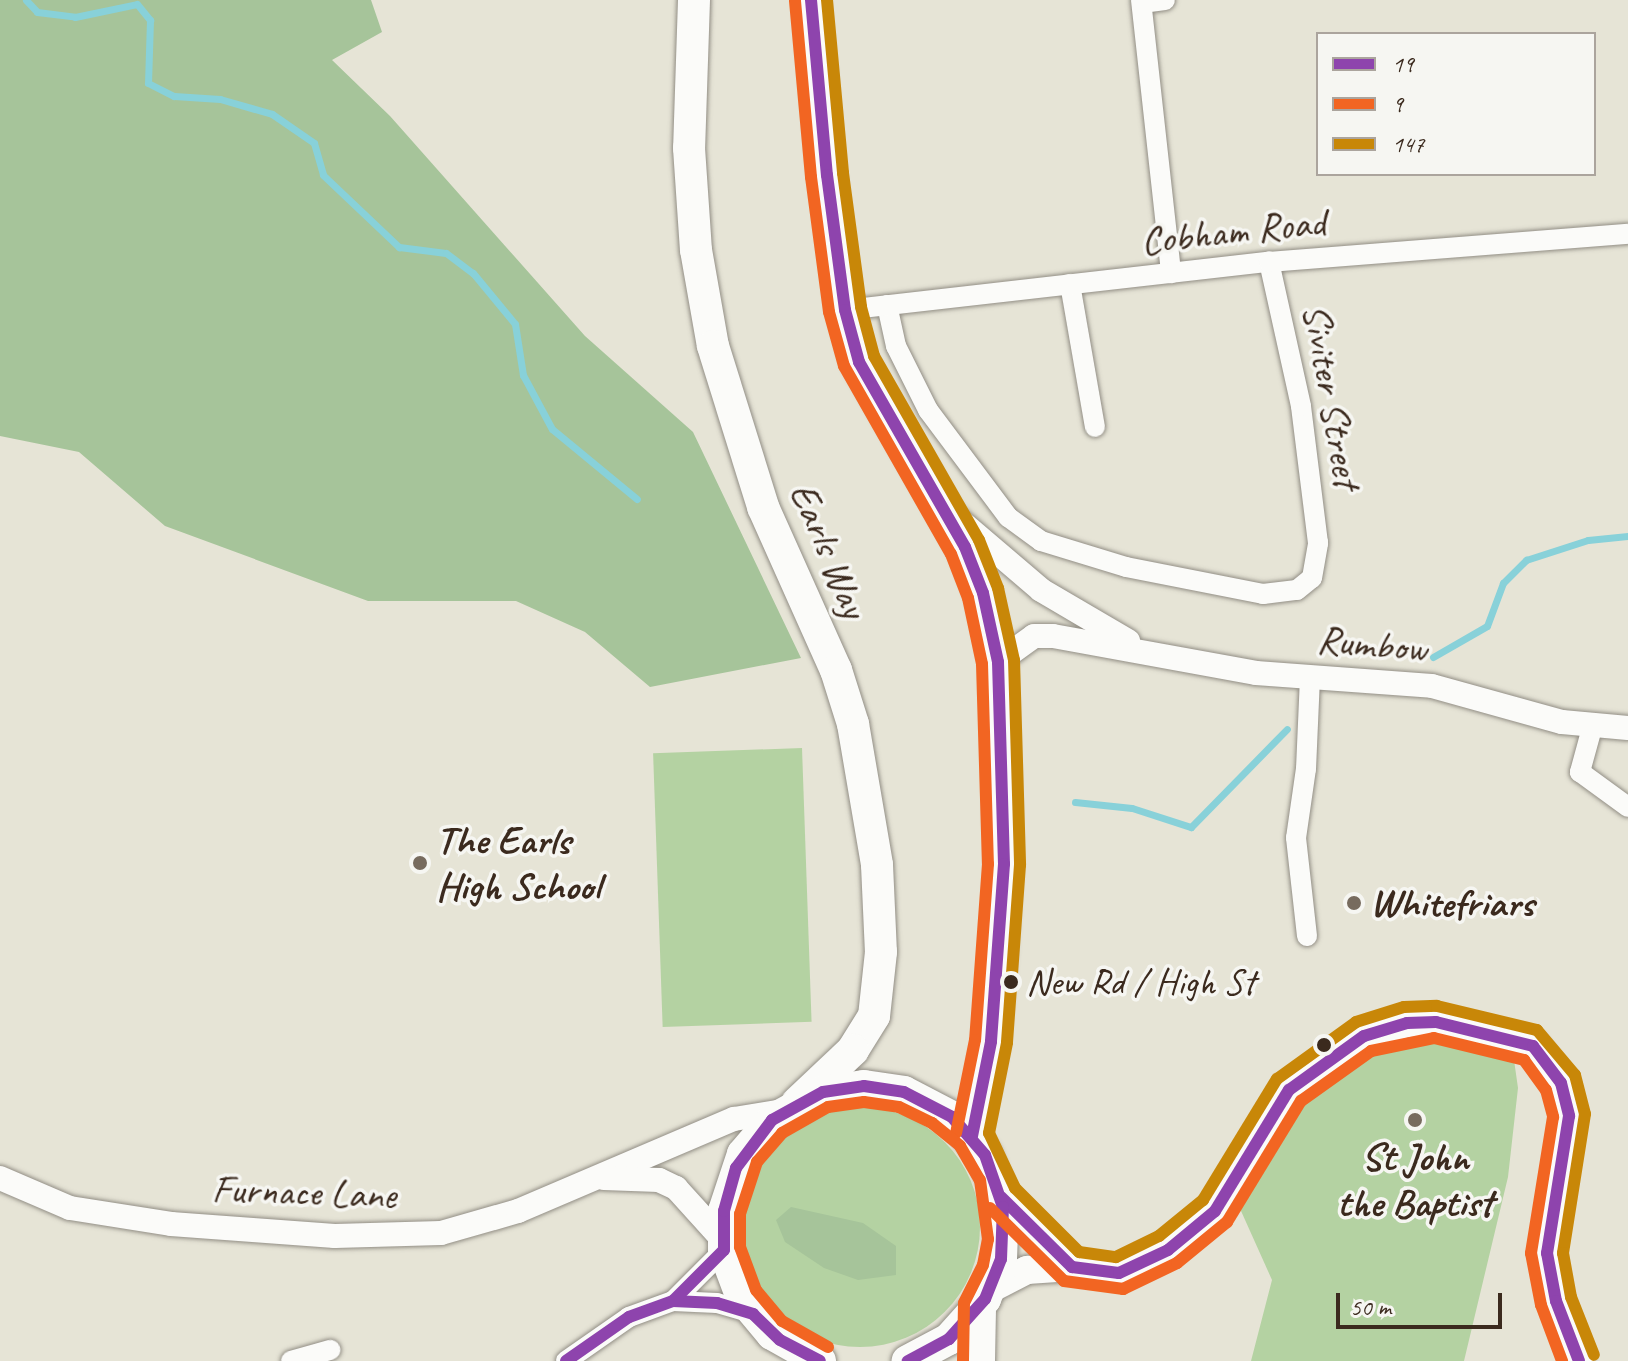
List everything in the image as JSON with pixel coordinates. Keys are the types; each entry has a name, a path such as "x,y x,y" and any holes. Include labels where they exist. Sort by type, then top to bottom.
{"highway":[{"name":"Earls Way","path":"694,0 689,148 696,250 713,346 763,507 836,670 853,724 877,865 881,952 874,1016 853,1050 752,1142 736,1168 724,1211 724,1245"},
{"path":"811,0 821,127 845,310 859,362 947,509 983,593 998,662 1002,909 991,1042 972,1136"},
{"path":"791,1107 836,1089 891,1089 941,1109 972,1136 990,1165 1001,1197 1004,1239 985,1298 979,1361"},
{"path":"724,1245 753,1314 788,1346 820,1361"},
{"path":"908,1361 949,1339 985,1298"}],"main road":[{"path":"985,1298 1027,1270 1072,1267 1119,1273 1136,1268 1215,1211 1289,1090 1364,1036 1407,1023 1436,1022 1533,1046 1561,1083 1569,1116 1547,1253 1556,1301 1579,1361"},
{"path":"1001,1197 1072,1267"}],"street":[{"path":"1165,0 1142,1 1171,273"},
{"name":"Cobham Road","path":"845,310 1269,262 1628,234"},
{"name":"Siviter Street","path":"887,305 896,346 928,410 1008,517 1041,541 1126,567 1263,594 1297,590 1312,578 1318,543 1301,406 1269,262"},
{"path":"1070,284 1095,427"},
{"name":"Rumbow","path":"947,509 1041,590 1144,651"},
{"name":"Rumbow","path":"998,662 1034,636 1144,651 1177,662 1463,692 1504,708 1592,728 1628,728"},
{"path":"1307,936 1296,838 1306,769 1310,678"},
{"path":"1592,728 1580,772 1628,807"},
{"name":"Furnace Lane","path":"0,1178 70,1208 171,1224 335,1236 441,1233 603,1178 734,1119 791,1107"},
{"name":"Furnace Lane","path":"603,1178 659,1180 676,1188 724,1245"},
{"path":"673,1301 724,1245"},
{"path":"566,1361 629,1317 673,1301 717,1303 753,1314"},
{"path":"291,1361 330,1350"}],"green space":[{"path":"0,0 371,0 382,32 332,60 390,116 585,336 693,432 801,658 650,687 585,632 516,601 368,601 165,526 79,452 0,436"},
{"path":"802,748 812,1022 663,1027 653,753"},
{"path":"1448,1036 1477,1042 1514,1060 1518,1088 1508,1177 1464,1361 1251,1361 1272,1280 1237,1202 1289,1115 1332,1077 1373,1052"},
{"path":"860,1107 883,1109 906,1116 927,1127 945,1142 960,1160 971,1181 978,1204 978,1250 971,1273 960,1294 945,1312 927,1327 906,1338 883,1345 860,1347 837,1345 814,1338 793,1327 775,1312 760,1294 749,1273 742,1250 740,1227 742,1204 749,1181 760,1160 775,1142 793,1127 814,1116 837,1109"},
{"path":"791,1207 863,1223 896,1246 896,1275 858,1280 824,1268 785,1242 776,1220"}],"waterway":[{"path":"26,0 37,12 75,17 137,4 150,20 148,83 174,96 220,99 272,114 314,143 323,175 399,247 446,253 473,273 515,324 523,375 552,429 637,499"},
{"path":"1433,657 1487,626 1503,583 1526,560 1588,540 1628,536"},
{"path":"1075,802 1132,808 1191,827 1287,729"}],"transit line":[{"name":"19","path":"811,0 827,175 845,310 859,362 965,547 983,593 998,662 1004,864 991,1042 972,1136"},
{"name":"147","path":"827,0 843,173 861,307 874,356 979,540 998,588 1014,660 1020,865 1007,1043 989,1133 1015,1188 1079,1252 1116,1257 1159,1236 1203,1200 1277,1079 1356,1022 1404,1007 1437,1006 1537,1030 1575,1075 1585,1114 1563,1253 1571,1297 1594,1355"},
{"name":"9","path":"795,1 811,177 829,312 844,366 951,554 968,598 982,664 988,864 975,1040 956,1133"},
{"name":"19","path":"1001,1197 1072,1267 1119,1273 1168,1250 1215,1211 1289,1090 1364,1036 1407,1023 1436,1022 1533,1046 1561,1083 1569,1116 1547,1253 1556,1301 1579,1361"},
{"name":"9","path":"990,1208 1064,1281 1123,1289 1177,1263 1227,1222 1301,1101 1371,1051 1434,1038 1524,1060 1546,1090 1553,1117 1531,1253 1541,1305 1562,1361"},
{"name":"19","path":"566,1361 629,1317 673,1301 724,1250 724,1211 736,1168 772,1120 823,1092 864,1086 904,1092 952,1117 985,1155 1003,1207 1001,1259 985,1299 949,1339 908,1361"},
{"name":"9","path":"828,1347 782,1321 756,1290 740,1247 740,1214 757,1162 782,1133 828,1107 864,1102 899,1107 932,1123 960,1146 980,1180 988,1239 983,1265 964,1303 963,1361"},
{"name":"19","path":"673,1301 717,1303 753,1314 780,1340 820,1361"}],"place":[{"name":"The Earls High School","path":"420,863"},
{"name":"Whitefriars","path":"1354,903"},
{"name":"New Rd / High St","path":"1011,982"},
{"name":"St John the Baptist","path":"1415,1120"}]}
